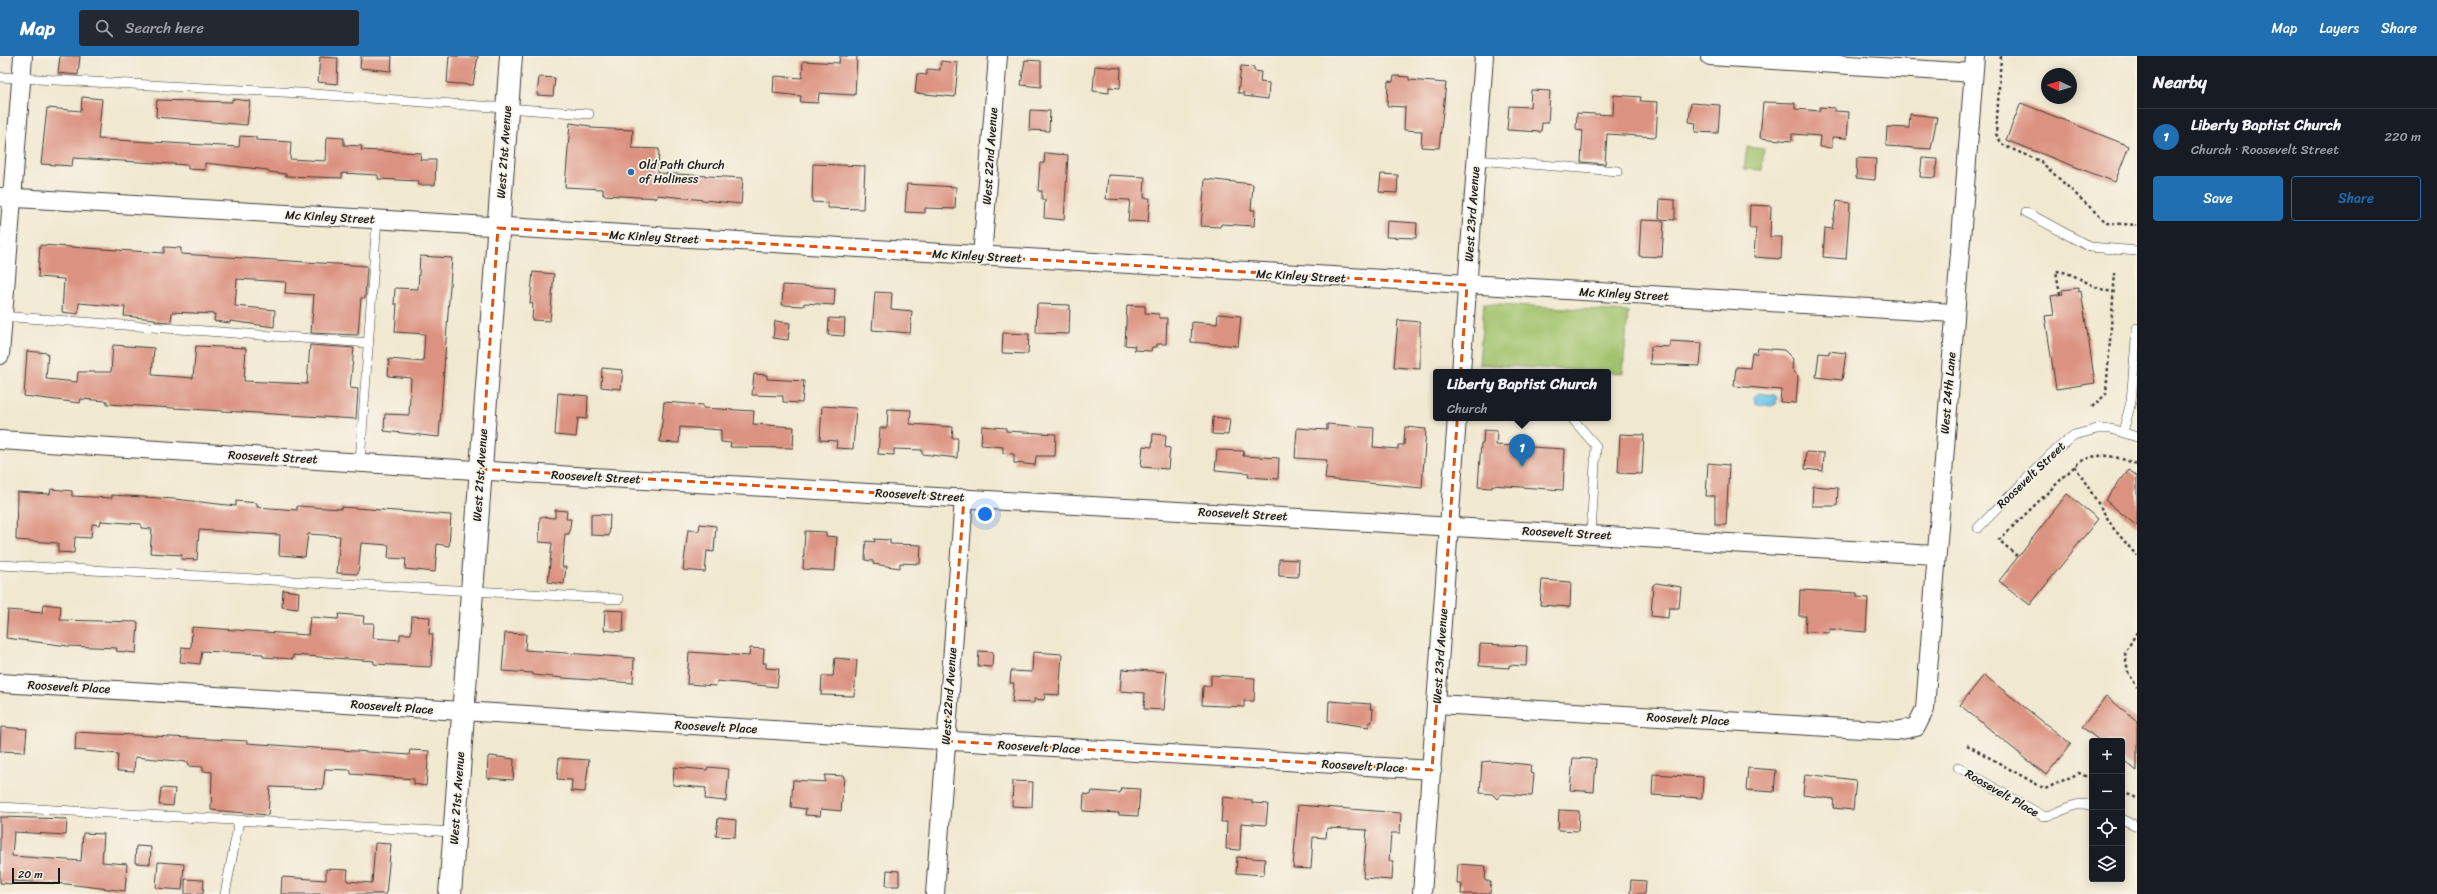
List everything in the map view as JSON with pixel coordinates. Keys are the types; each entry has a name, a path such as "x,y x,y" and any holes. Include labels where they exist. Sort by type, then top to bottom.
{"street":[{"path":"0,355 6,198 23,56"},
{"name":"West 21st Avenue","path":"450,894 511,56"},
{"name":"West 22nd Avenue","path":"982,257 998,56"},
{"name":"West 23rd Avenue","path":"1461,369 1484,56"},
{"path":"1710,56 1974,64"},
{"name":"West 24th Lane","path":"1916,727 1925,709 1935,555 1974,64"},
{"name":"Mc Kinley Street","path":"6,198 377,219 498,228 982,257 1954,313"},
{"name":"West 23rd Avenue","path":"1422,894 1457,421"},
{"name":"Roosevelt Street","path":"0,440 1935,555"},
{"name":"West 22nd Avenue","path":"935,894 964,498"},
{"name":"Roosevelt Place","path":"0,683 1432,770"},
{"name":"Roosevelt Place","path":"1437,704 1896,731 1916,727"}],"lane":[{"path":"0,77 300,93 589,114"},
{"path":"1476,160 1618,171"},
{"path":"2026,212 2090,247 2137,251"},
{"path":"360,462 377,219"},
{"path":"1,317 369,343"},
{"path":"2123,432 2131,402 2137,328"},
{"path":"1575,421 1596,446 1591,534"},
{"name":"Roosevelt Street","path":"1978,528 2052,452 2074,435 2098,429 2123,432 2137,437"},
{"path":"0,565 619,599"},
{"name":"Roosevelt Place","path":"1958,767 2043,816 2050,816 2081,803 2089,805"},
{"path":"0,808 454,832"},
{"path":"2125,820 2137,826"},
{"path":"225,894 239,821"}],"path":[{"path":"2001,56 1996,134 2002,144 2040,161 2107,223 2137,225"},
{"path":"2060,294 2056,271 2066,271 2097,289 2114,292"},
{"path":"2092,407 2106,394 2115,273"},
{"path":"2017,556 1999,540 2074,466 2085,458 2103,455 2112,455 2137,464"},
{"path":"2074,466 2114,529 2137,556"},
{"path":"2137,632 2124,653 2128,672 2137,687"},
{"path":"1967,745 2045,789 2079,773 2089,778"},
{"path":"2125,793 2137,798"}],"highlighted area":[{"path":"498,228 1467,285 1432,770 946,741 964,498 481,469"}],"green space":[{"path":"1747,147 1764,149 1762,170 1744,169"},
{"path":"1484,303 1628,312 1623,373 1611,372 1611,369 1559,369 1479,364"}],"water":[{"path":"1759,393 1775,395 1777,398 1776,404 1771,406 1755,404 1754,397"}],"building":[{"path":"60,56 80,56 78,75 58,73"},
{"path":"361,56 392,56 391,71 360,68"},
{"path":"449,56 478,56 473,85 447,83"},
{"path":"840,56 857,56 855,95 819,93 818,103 800,102 801,96 773,93 774,76 802,78 803,61 839,63"},
{"path":"320,57 338,58 337,84 318,82"},
{"path":"1025,60 1041,61 1041,87 1021,85"},
{"path":"941,61 958,63 955,97 915,93 917,74 927,75 927,69 940,70"},
{"path":"1095,66 1121,68 1120,88 1109,87 1109,93 1093,91"},
{"path":"1241,66 1254,67 1254,71 1261,72 1260,82 1269,83 1268,99 1244,96 1244,93 1238,93"},
{"path":"1394,76 1409,77 1409,80 1446,83 1439,148 1421,147 1422,131 1404,130 1405,107 1387,106 1388,81 1393,82"},
{"path":"539,77 555,78 553,96 537,95"},
{"path":"1531,90 1550,91 1548,123 1542,123 1541,132 1507,130 1509,106 1530,107"},
{"path":"1614,95 1641,97 1640,101 1658,102 1656,137 1607,134 1605,164 1581,162 1583,131 1576,130 1577,113 1613,115"},
{"path":"82,97 102,99 98,139 239,147 240,136 256,137 256,140 291,142 290,159 326,161 327,137 344,138 344,145 362,146 361,150 421,153 420,160 436,160 435,185 418,185 419,181 378,179 378,175 342,173 342,178 286,176 286,174 268,172 268,170 205,163 205,170 188,169 188,165 73,158 72,166 41,164 47,108 81,111"},
{"path":"232,99 250,101 247,125 156,117 157,100 232,102"},
{"path":"1763,102 1795,103 1795,109 1820,111 1820,107 1835,108 1835,111 1849,112 1847,138 1832,137 1832,148 1819,147 1820,136 1792,134 1792,141 1760,138"},
{"path":"1691,103 1720,105 1718,133 1695,132 1696,123 1689,122"},
{"path":"2021,103 2129,146 2115,182 2006,140"},
{"path":"1030,110 1050,111 1049,131 1029,130"},
{"path":"1910,114 1937,117 1931,149 1886,146 1887,127 1909,128"},
{"path":"570,123 590,126 590,128 633,130 632,148 659,149 658,173 743,178 741,204 657,195 657,198 603,195 603,189 565,187"},
{"path":"1045,153 1068,155 1064,220 1044,218 1045,200 1042,200 1042,191 1038,191 1040,163 1044,163"},
{"path":"1857,158 1876,159 1875,180 1856,178"},
{"path":"1922,158 1937,159 1935,178 1920,177"},
{"path":"813,164 865,166 863,209 828,208 828,203 812,202"},
{"path":"1381,174 1398,175 1397,193 1379,192"},
{"path":"1108,175 1145,177 1144,198 1150,198 1148,222 1128,221 1130,200 1106,199"},
{"path":"1205,179 1253,184 1251,210 1255,210 1254,226 1221,224 1220,227 1201,226"},
{"path":"907,184 956,187 955,209 925,208 925,213 905,212"},
{"path":"1660,199 1675,200 1675,220 1659,219"},
{"path":"1837,201 1850,203 1846,259 1823,257 1825,228 1832,229"},
{"path":"1750,205 1771,206 1770,237 1782,237 1781,259 1754,257 1756,228 1749,228"},
{"path":"1641,220 1664,221 1662,257 1639,256"},
{"path":"1387,221 1417,223 1416,238 1386,237"},
{"path":"40,245 164,253 164,247 181,248 181,254 367,266 365,298 361,298 358,335 311,333 314,295 285,293 286,282 237,279 235,306 275,310 274,327 230,321 230,323 214,321 215,314 172,312 171,322 155,321 155,319 124,316 125,307 79,303 78,314 62,312 64,279 38,277"},
{"path":"420,256 452,258 439,437 384,431 385,414 409,415 411,378 388,376 389,359 423,362 425,334 395,332 397,304 394,304 395,288 418,289"},
{"path":"533,272 554,274 550,321 532,320 533,304 530,303"},
{"path":"783,285 835,288 834,305 804,303 804,306 782,305"},
{"path":"2078,288 2078,292 2081,291 2095,383 2056,389 2045,316 2054,315 2051,296 2063,294 2062,290"},
{"path":"875,292 892,293 891,309 912,311 910,333 872,330"},
{"path":"1037,304 1070,305 1069,334 1036,333"},
{"path":"1127,305 1145,306 1145,313 1159,314 1159,318 1167,318 1166,344 1157,344 1157,347 1152,347 1151,351 1134,350 1135,346 1125,345"},
{"path":"1218,314 1241,316 1238,346 1191,342 1192,322 1217,324"},
{"path":"829,318 845,319 844,336 828,335"},
{"path":"1398,320 1420,322 1420,369 1394,367"},
{"path":"775,321 790,323 788,340 773,338"},
{"path":"1003,333 1029,334 1028,354 1002,353"},
{"path":"1670,341 1702,343 1700,366 1650,364 1651,346 1670,347"},
{"path":"113,345 154,348 152,375 193,378 196,346 246,348 244,381 307,384 310,345 354,348 350,388 358,389 356,419 107,404 107,401 81,399 80,403 24,396 27,351 48,353 46,379 77,382 78,372 111,372"},
{"path":"1758,348 1784,350 1793,359 1792,369 1798,376 1796,403 1780,402 1781,390 1734,386 1736,367 1750,368 1752,353 1757,353"},
{"path":"1829,351 1846,353 1842,380 1816,377 1819,353 1829,354"},
{"path":"602,368 623,370 621,389 601,387"},
{"path":"754,374 767,375 767,379 804,381 802,403 783,402 783,396 752,395"},
{"path":"558,393 588,396 587,419 578,418 576,437 555,435"},
{"path":"664,402 703,405 703,408 754,411 753,424 794,427 793,448 730,447 731,443 721,442 721,430 680,427 679,443 660,442"},
{"path":"822,406 856,408 853,449 836,448 837,441 820,440"},
{"path":"888,409 911,410 910,424 953,427 952,438 958,438 957,458 922,454 922,450 894,449 894,455 878,454 880,428 887,428"},
{"path":"1213,417 1230,419 1228,435 1212,434"},
{"path":"1327,424 1374,428 1373,447 1398,449 1398,445 1404,445 1405,427 1426,429 1422,488 1325,479 1327,460 1295,458 1297,428 1327,430"},
{"path":"982,426 1006,428 1006,431 1056,434 1055,456 1036,456 1035,465 1014,463 1014,454 1003,453 1003,447 981,445"},
{"path":"1484,430 1497,431 1496,445 1565,449 1563,490 1492,485 1492,488 1478,487 1481,443 1483,443"},
{"path":"1153,434 1166,435 1165,447 1170,448 1168,469 1141,467 1143,446 1152,447"},
{"path":"1620,434 1644,435 1642,474 1618,473"},
{"path":"1217,450 1244,451 1243,456 1279,458 1278,479 1248,477 1249,473 1215,470"},
{"path":"1806,452 1824,453 1823,471 1805,469"},
{"path":"1708,463 1729,465 1726,525 1715,525 1715,496 1706,496"},
{"path":"2129,470 2137,476 2137,526 2105,500"},
{"path":"1813,486 1838,488 1837,506 1812,506"},
{"path":"51,489 72,491 72,496 112,498 112,495 174,499 236,506 236,501 257,503 257,507 297,510 297,506 341,509 341,507 451,515 449,546 437,544 435,572 405,569 406,559 388,558 389,545 361,543 358,574 337,573 340,536 308,534 305,557 279,555 280,535 199,530 197,560 181,559 182,555 150,553 152,529 141,528 141,524 101,521 100,525 92,524 91,538 75,537 74,553 58,552 58,543 16,540 17,492 50,494"},
{"path":"2067,494 2098,519 2030,605 1999,581"},
{"path":"555,510 567,511 566,519 571,519 569,534 565,534 562,567 566,567 564,584 548,582 552,543 539,542 540,517 555,518"},
{"path":"591,514 610,515 609,536 591,535"},
{"path":"700,524 716,526 714,552 707,551 705,572 683,570 688,530 699,531"},
{"path":"805,531 826,532 826,536 837,537 835,571 803,569"},
{"path":"874,539 890,540 890,544 921,545 920,564 900,563 900,568 873,564 873,561 865,560 866,541 875,542"},
{"path":"1279,559 1299,560 1298,577 1279,576"},
{"path":"1542,580 1571,582 1570,607 1540,605"},
{"path":"1656,583 1681,587 1679,608 1669,608 1668,618 1651,616 1653,585"},
{"path":"283,590 299,592 298,609 282,607"},
{"path":"1800,590 1857,593 1857,597 1868,598 1866,632 1829,629 1829,633 1805,632 1806,616 1799,616"},
{"path":"43,604 61,606 60,620 138,622 136,653 116,651 117,648 68,646 6,638 8,610 42,613"},
{"path":"605,610 624,611 623,632 604,630"},
{"path":"339,614 364,616 363,623 374,623 373,638 400,640 400,634 411,634 412,616 430,617 429,634 433,634 431,667 374,664 374,661 293,655 293,659 263,657 263,654 202,651 200,664 180,662 182,647 191,648 192,627 308,635 310,617 338,619"},
{"path":"505,633 526,634 525,650 634,658 633,683 563,678 533,675 533,673 502,671"},
{"path":"1480,644 1527,646 1526,666 1509,665 1509,668 1479,666"},
{"path":"750,648 764,649 763,663 766,663 766,668 779,669 777,687 717,681 716,686 687,684 689,652 749,656"},
{"path":"979,651 993,652 992,667 978,666"},
{"path":"1033,652 1062,654 1059,695 1045,694 1044,700 1034,699 1034,703 1012,702 1014,683 1010,683 1011,671 1032,672"},
{"path":"835,658 857,660 854,696 821,695 822,676 833,676"},
{"path":"1122,669 1167,672 1164,710 1144,709 1145,693 1120,691"},
{"path":"1211,675 1255,678 1254,701 1244,701 1244,707 1202,705 1203,686 1211,686"},
{"path":"1984,675 2071,744 2046,775 1960,705"},
{"path":"2106,696 2137,721 2137,771 2125,761 2125,738 2096,738 2082,727"},
{"path":"1329,701 1371,704 1370,709 1373,709 1372,722 1369,722 1369,727 1328,721"},
{"path":"1,727 27,729 25,752 0,751"},
{"path":"76,732 247,741 247,743 409,755 410,750 429,751 426,786 414,784 414,779 351,774 351,770 325,769 323,789 270,787 268,815 211,810 212,772 203,771 203,767 188,766 188,762 135,757 134,772 117,771 118,754 75,750"},
{"path":"491,756 514,759 513,780 487,778 488,757"},
{"path":"559,758 589,760 585,792 571,791 572,780 557,779"},
{"path":"1573,758 1596,759 1594,792 1570,790"},
{"path":"1491,761 1531,765 1530,773 1534,774 1532,796 1502,794 1497,799 1492,794 1480,793 1482,762"},
{"path":"674,767 707,770 708,767 729,769 726,801 705,799 706,788 673,785"},
{"path":"1748,768 1776,770 1774,792 1746,790"},
{"path":"1653,774 1703,777 1702,798 1652,795"},
{"path":"1805,774 1856,780 1853,810 1833,808 1834,799 1803,795"},
{"path":"825,775 844,776 841,811 821,809 820,816 805,815 806,809 791,807 793,780 825,782"},
{"path":"1013,781 1033,782 1032,807 1012,806"},
{"path":"161,788 175,789 173,806 159,805"},
{"path":"1121,788 1140,789 1138,816 1119,815 1119,813 1083,811 1084,794 1091,795 1092,791 1120,793"},
{"path":"1223,797 1252,800 1252,803 1268,804 1266,825 1241,823 1240,850 1226,849 1227,822 1221,822"},
{"path":"1298,805 1401,813 1400,833 1391,833 1389,861 1393,861 1392,880 1363,878 1367,830 1327,828 1326,838 1313,837 1311,869 1293,868"},
{"path":"1559,810 1579,811 1578,831 1558,830"},
{"path":"0,817 67,819 66,835 14,832 12,856 81,861 83,833 104,834 102,862 127,864 125,891 67,884 12,881 12,884 0,883"},
{"path":"718,818 736,820 735,837 716,836"},
{"path":"375,843 391,844 386,894 281,894 282,877 326,880 326,869 348,870 347,881 372,883"},
{"path":"136,846 151,847 150,864 135,863"},
{"path":"1237,857 1265,859 1264,875 1236,873"},
{"path":"158,862 184,864 182,890 156,888"},
{"path":"1458,864 1486,866 1485,881 1491,881 1490,894 1461,894 1462,884 1457,884"},
{"path":"887,870 899,871 899,886 886,886"},
{"path":"185,879 204,880 203,894 185,894"},
{"path":"1631,880 1646,881 1645,894 1630,894"}],"place":[{"name":"Old Path Church of Holiness","path":"631,172"},
{"name":"Liberty Baptist Church","path":"1522,467"}]}
